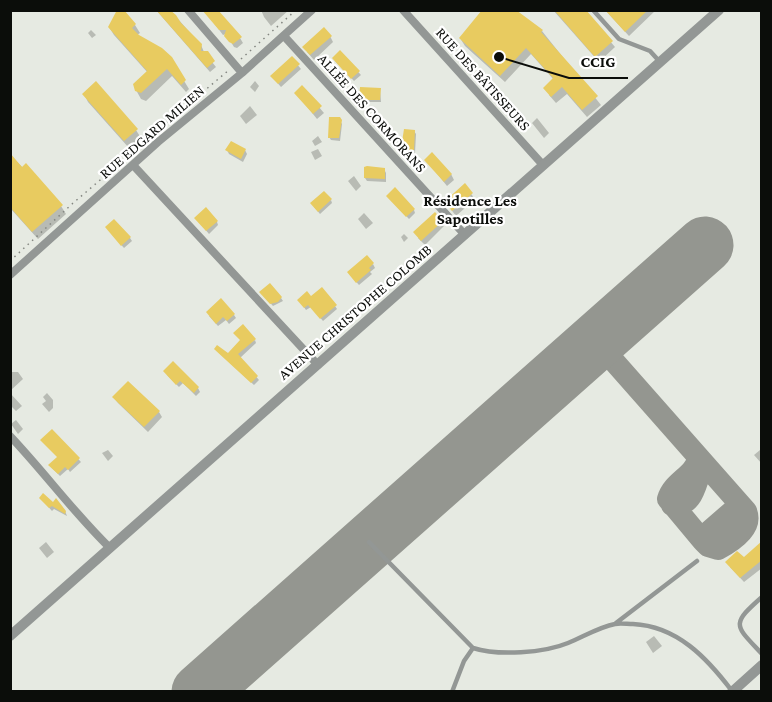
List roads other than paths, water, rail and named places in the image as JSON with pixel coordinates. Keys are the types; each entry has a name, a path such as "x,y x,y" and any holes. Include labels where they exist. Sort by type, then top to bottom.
{"street":[{"path":"188,10 242,73"},
{"name":"RUE EDGARD MILIEN","path":"10,274 312,10"},
{"name":"RUE DES BÂTISSEURS","path":"403,10 543,165"},
{"name":"AVENUE CHRISTOPHE COLOMB","path":"10,636 719,10"},
{"name":"ALLÉE DES CORMORANS","path":"284,36 465,235"},
{"path":"133,165 318,365"},
{"path":"10,436 45,474 81,519 110,548"},
{"path":"732,691 762,665"}],"lane":[{"path":"593,10 619,39 650,51 660,62"},
{"path":"369,542 473,648 487,652 527,651 565,645 616,624 697,561"},
{"path":"762,597 743,614 739,625 741,631 762,654"},
{"path":"616,624 650,625 673,633 712,665 732,691"},
{"path":"452,692 464,661 473,648"}],"place":[{"name":"CCIG","path":"499,57"}],"district":[{"name":"Résidence Les Sapotilles","path":"470,209"}]}
